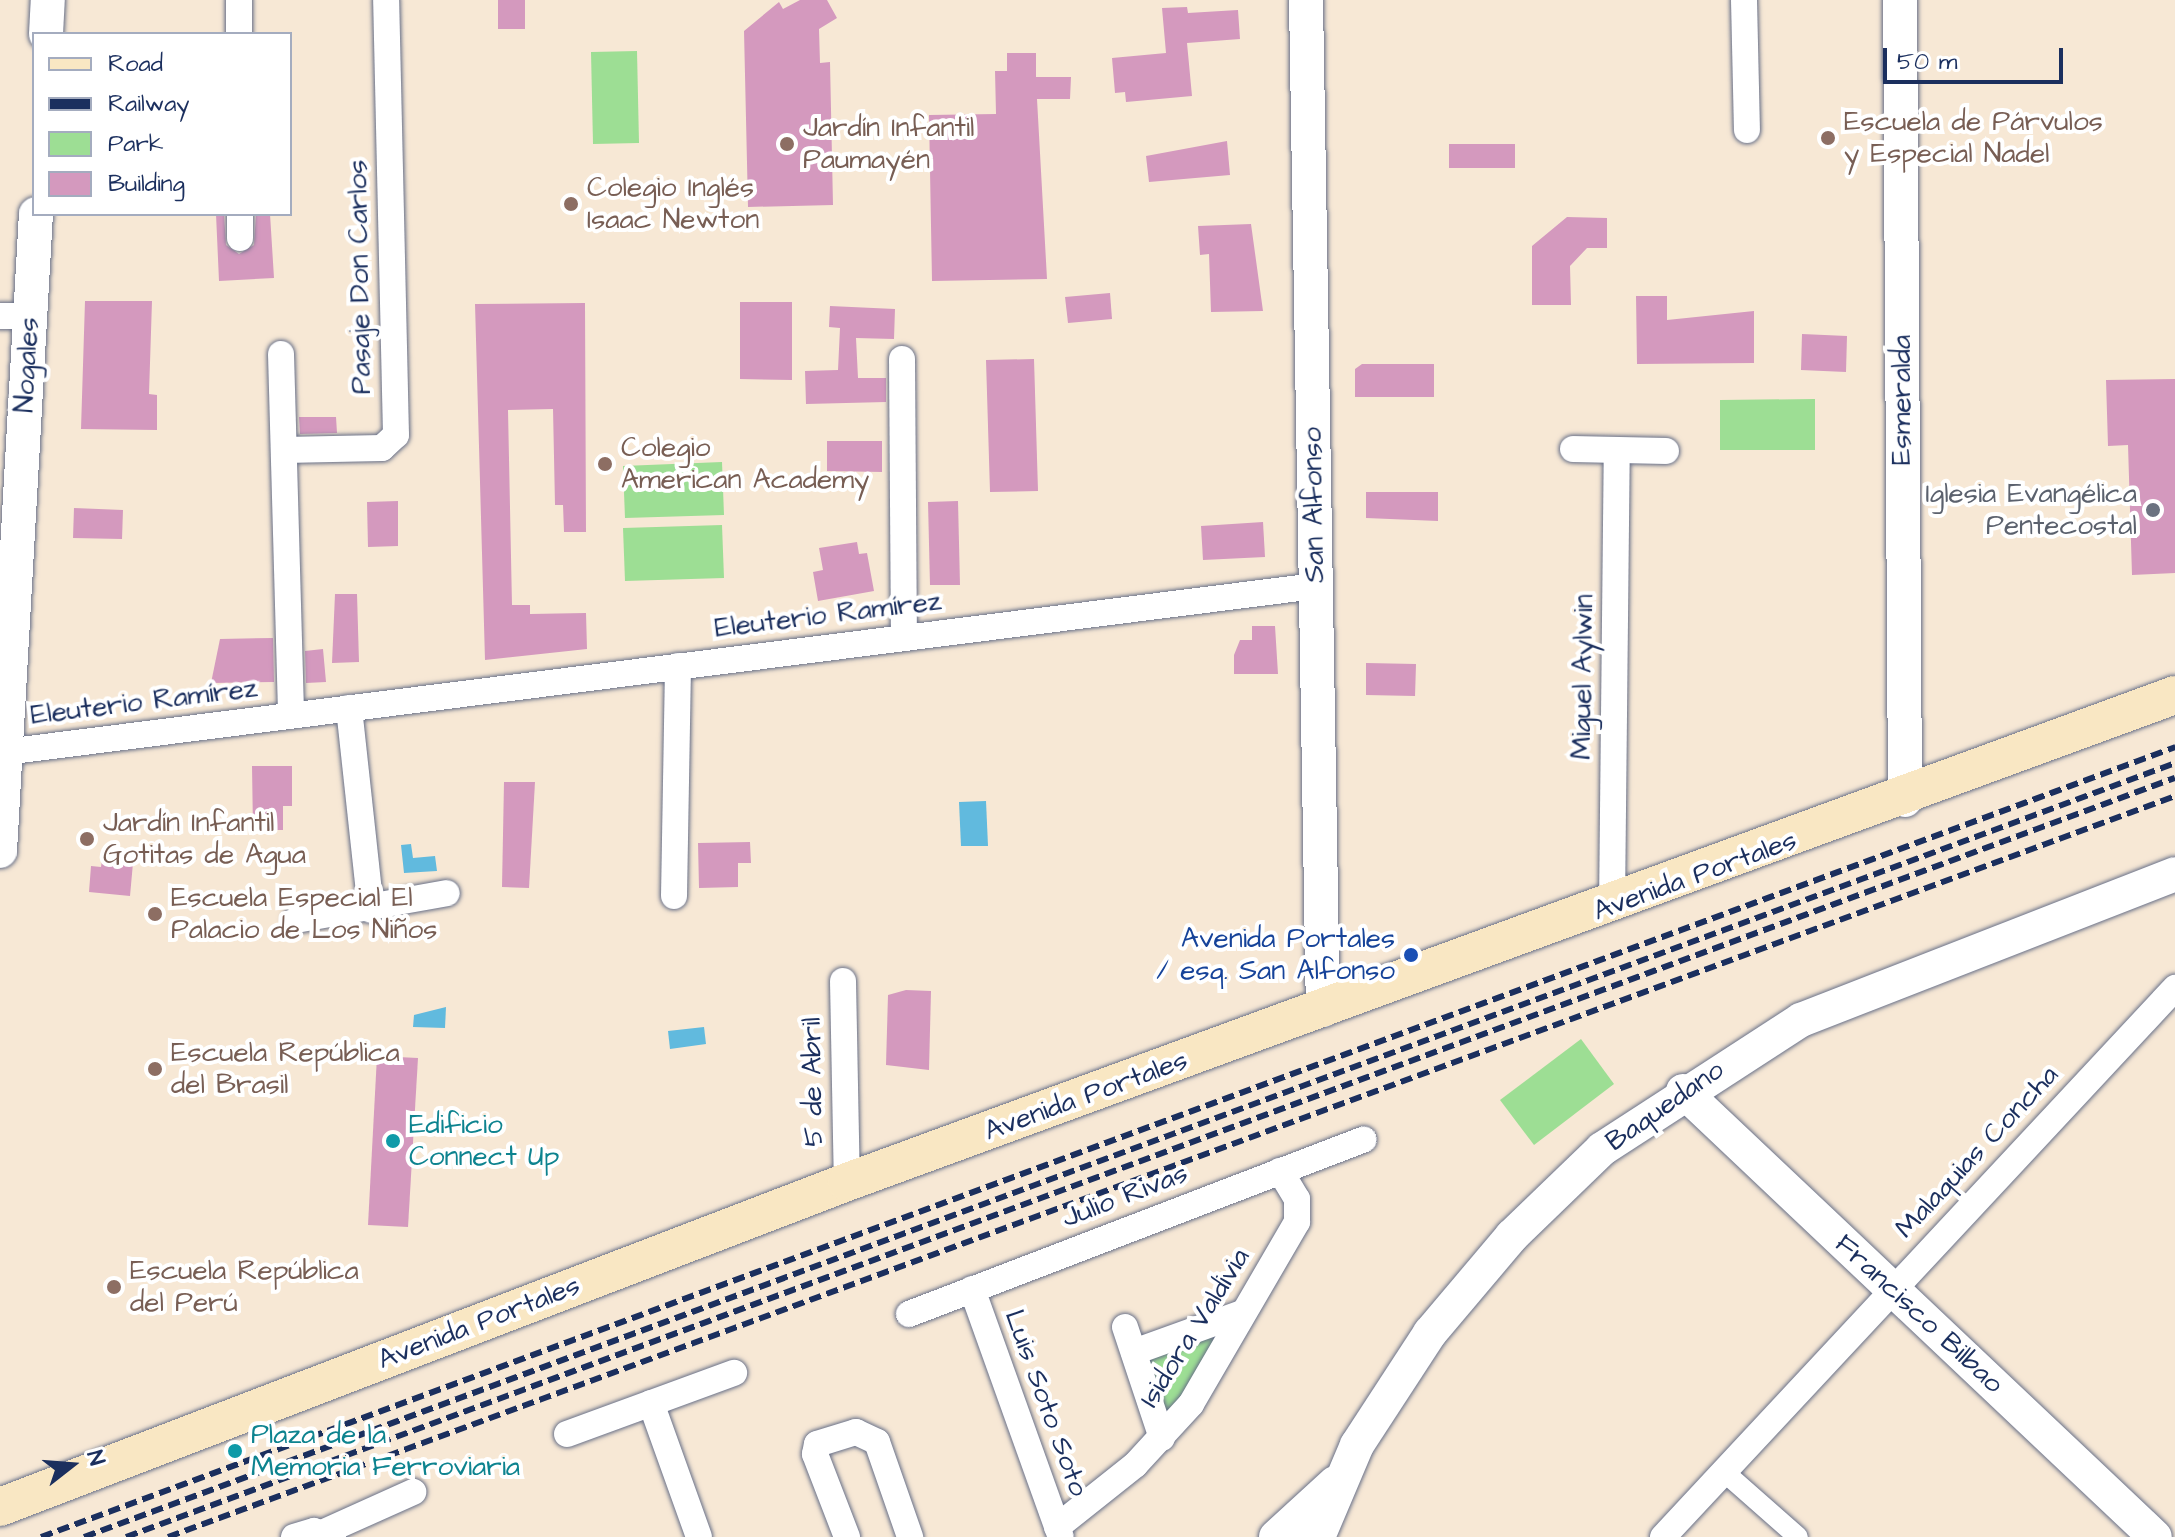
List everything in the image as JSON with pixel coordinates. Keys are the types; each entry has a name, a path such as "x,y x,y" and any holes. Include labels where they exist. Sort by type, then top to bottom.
{"main road":[{"name":"Avenida Portales","path":"0,1507 847,1182 1905,800 2175,695"}],"street":[{"path":"46,32 48,0"},
{"path":"239,0 239,32"},
{"name":"Pasaje Don Carlos","path":"284,450 382,448 396,435 386,0"},
{"name":"San Alfonso","path":"1306,0 1323,1010"},
{"path":"1744,0 1747,130"},
{"name":"Esmeralda","path":"1900,0 1905,800"},
{"name":"Nogales","path":"0,851 15,316 36,216"},
{"name":"Eleuterio Ramírez","path":"281,354 291,715"},
{"path":"902,359 904,638"},
{"path":"1573,449 1666,451"},
{"name":"Miguel Aylwin","path":"1612,906 1617,450"},
{"name":"Eleuterio Ramírez","path":"4,734 291,715 1316,586"},
{"path":"674,896 678,666"},
{"path":"349,708 371,910"},
{"name":"Baquedano","path":"1318,1537 1341,1478 1405,1367 1484,1267 1602,1149 1683,1091 1840,1002 2175,874"},
{"path":"296,920 371,910 447,893"},
{"name":"5 de Abril","path":"843,981 847,1182"},
{"name":"Malaquias Concha","path":"1663,1537 1722,1470 2175,988"},
{"name":"Francisco Bilbao","path":"1683,1091 2155,1537"},
{"name":"Julio Rivas","path":"909,1314 1364,1139"},
{"name":"Isidora Valdivia","path":"1059,1532 1162,1438 1191,1404 1297,1222 1297,1199 1280,1171"},
{"name":"Luis Soto Soto","path":"972,1289 1059,1532"},
{"path":"1134,1352 1242,1313"},
{"path":"1125,1327 1162,1438"},
{"path":"567,1434 734,1373"},
{"path":"651,1403 699,1537"},
{"path":"847,1537 815,1454 817,1444 856,1432 877,1442 910,1537"},
{"path":"1722,1470 1798,1537"},
{"path":"1276,1537 1341,1478"},
{"path":"294,1537 328,1535 413,1492"}],"green space":[{"path":"637,51 639,143 593,144 591,52"},
{"path":"1815,399 1815,450 1720,450 1720,400"},
{"path":"722,462 724,515 625,518 623,466"},
{"path":"722,525 724,578 625,581 623,528"},
{"path":"1581,1039 1614,1084 1534,1145 1500,1100"},
{"path":"1229,1323 1166,1425 1141,1357"}],"water":[{"path":"986,801 988,846 961,846 959,802"},
{"path":"411,844 413,858 435,856 437,871 404,873 401,845"},
{"path":"446,1007 445,1028 413,1027 414,1015"},
{"path":"704,1027 706,1044 670,1049 668,1031"}],"building":[{"path":"498,0 525,0 525,29 498,29"},
{"path":"800,0 827,0 837,18 819,29 820,63 830,62 833,205 748,207 744,31 779,2 783,9"},
{"path":"1187,7 1188,13 1238,10 1240,39 1187,43 1192,96 1126,102 1125,92 1115,93 1112,58 1166,53 1162,8"},
{"path":"1007,53 1036,53 1036,77 1071,77 1070,99 1037,99 1047,279 932,281 929,115 996,114 995,71 1007,71"},
{"path":"1227,141 1230,175 1149,182 1146,156"},
{"path":"1449,144 1515,144 1515,168 1449,168"},
{"path":"216,216 224,216 226,245 239,254 254,245 256,216 270,216 274,278 219,281"},
{"path":"1567,217 1607,218 1607,248 1587,248 1570,266 1571,305 1532,305 1532,246"},
{"path":"1251,224 1263,311 1211,312 1209,254 1200,255 1198,226"},
{"path":"1110,293 1112,319 1068,323 1065,297"},
{"path":"1636,296 1667,296 1667,320 1754,311 1754,363 1637,364"},
{"path":"85,301 152,301 149,394 157,395 157,430 81,429"},
{"path":"740,302 792,302 792,380 740,379"},
{"path":"585,303 586,532 564,532 563,505 555,505 553,409 508,410 512,605 530,605 530,614 586,613 587,649 485,660 475,304"},
{"path":"830,306 895,309 894,339 856,338 858,378 886,378 886,402 806,404 805,371 838,370 840,328 829,327"},
{"path":"1802,334 1847,336 1846,372 1801,370"},
{"path":"1034,359 1038,491 990,492 986,360"},
{"path":"1362,364 1434,364 1434,397 1355,397 1355,369"},
{"name":"Iglesia Evangélica Pentecostal","path":"2175,379 2175,573 2132,575 2128,445 2108,446 2106,380"},
{"path":"299,417 336,417 337,433 300,434"},
{"path":"827,441 882,441 882,472 827,471"},
{"path":"1366,492 1438,492 1438,521 1366,518"},
{"path":"398,501 398,546 368,547 367,502"},
{"path":"958,501 960,585 930,585 928,502"},
{"path":"74,508 123,510 122,539 73,538"},
{"path":"1263,522 1265,557 1203,560 1201,526"},
{"path":"857,542 859,554 867,553 874,591 818,601 813,572 823,570 819,548"},
{"path":"335,594 357,594 359,662 332,663"},
{"path":"1252,626 1275,626 1278,674 1234,674 1234,655 1240,640 1252,640"},
{"path":"273,638 274,682 211,683 220,639"},
{"path":"323,649 326,682 306,683 305,651"},
{"path":"1366,663 1416,664 1415,696 1366,695"},
{"path":"252,766 292,766 292,806 283,806 283,830 253,830"},
{"path":"504,782 535,782 529,888 502,887"},
{"path":"750,842 751,863 738,863 738,887 699,888 698,843"},
{"path":"102,860 133,863 130,896 89,892 91,866 101,867"},
{"path":"906,990 931,991 929,1070 886,1065 888,995"},
{"name":"Edificio Connect Up","path":"377,1056 418,1058 408,1227 368,1225"}],"railway":[{"path":"41,1537 2175,747"},
{"path":"84,1537 2175,763"},
{"path":"126,1537 2175,778"},
{"path":"168,1537 2175,796"}],"place":[{"name":"Escuela de Párvulos y Especial Nadel","path":"1828,138"},
{"name":"Jardín Infantil Paumayén","path":"787,144"},
{"name":"Colegio Inglés Isaac Newton","path":"571,204"},
{"name":"Colegio American Academy","path":"605,464"},
{"name":"Iglesia Evangélica Pentecostal","path":"2153,510"},
{"name":"Jardín Infantil Gotitas de Agua","path":"87,839"},
{"name":"Escuela Especial El Palacio de Los Niños","path":"155,914"},
{"name":"Avenida Portales / esq. San Alfonso","path":"1411,955"},
{"name":"Escuela República del Brasil","path":"155,1069"},
{"name":"Edificio Connect Up","path":"393,1141"},
{"name":"Escuela República del Perú","path":"114,1287"},
{"name":"Plaza de la Memoria Ferroviaria","path":"235,1451"}]}
